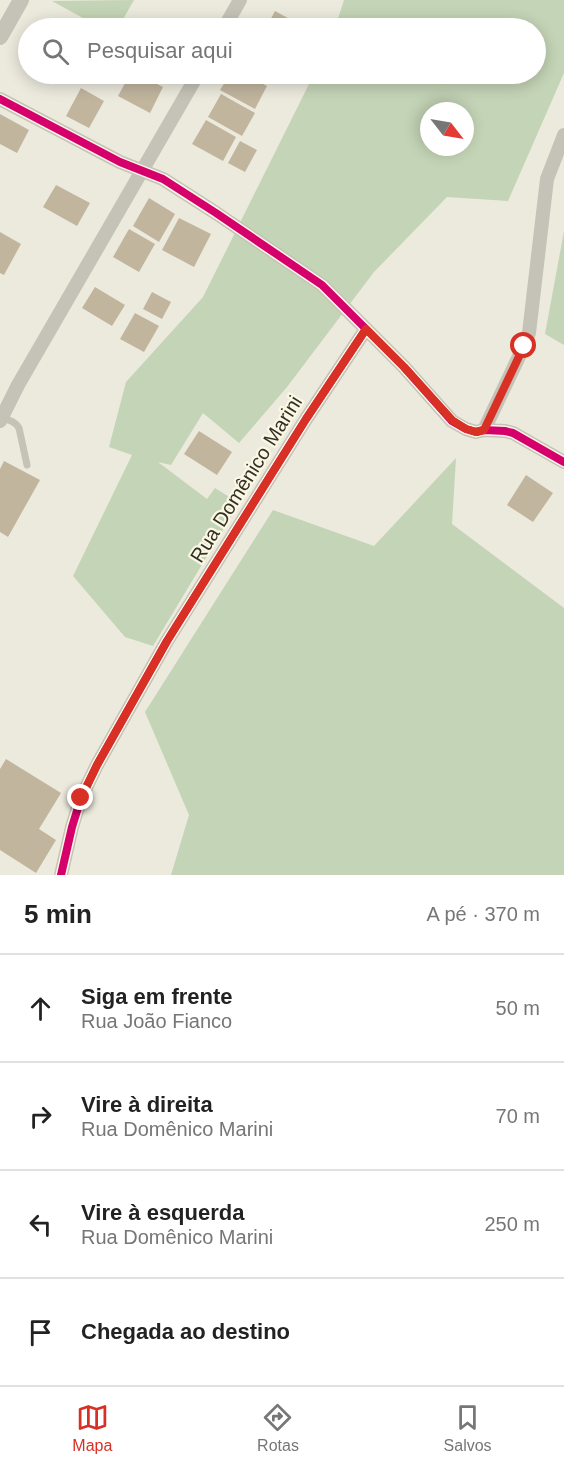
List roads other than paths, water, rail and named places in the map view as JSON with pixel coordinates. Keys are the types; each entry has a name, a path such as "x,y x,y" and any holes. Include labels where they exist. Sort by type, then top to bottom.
{"street":[{"path":"0,37 21,0"},
{"path":"230,18 240,0"},
{"path":"1,419 18,385 192,84"},
{"path":"0,99 120,162 163,179 322,285 404,367 452,420 476,432 484,430 513,433 564,462"},
{"path":"484,430 529,333 547,179 564,135"},
{"name":"Rua Domênico Marini","path":"61,875 81,798 97,765 167,641 306,419 366,329"}],"lane":[{"path":"1,419 17,423 27,465"}]}
